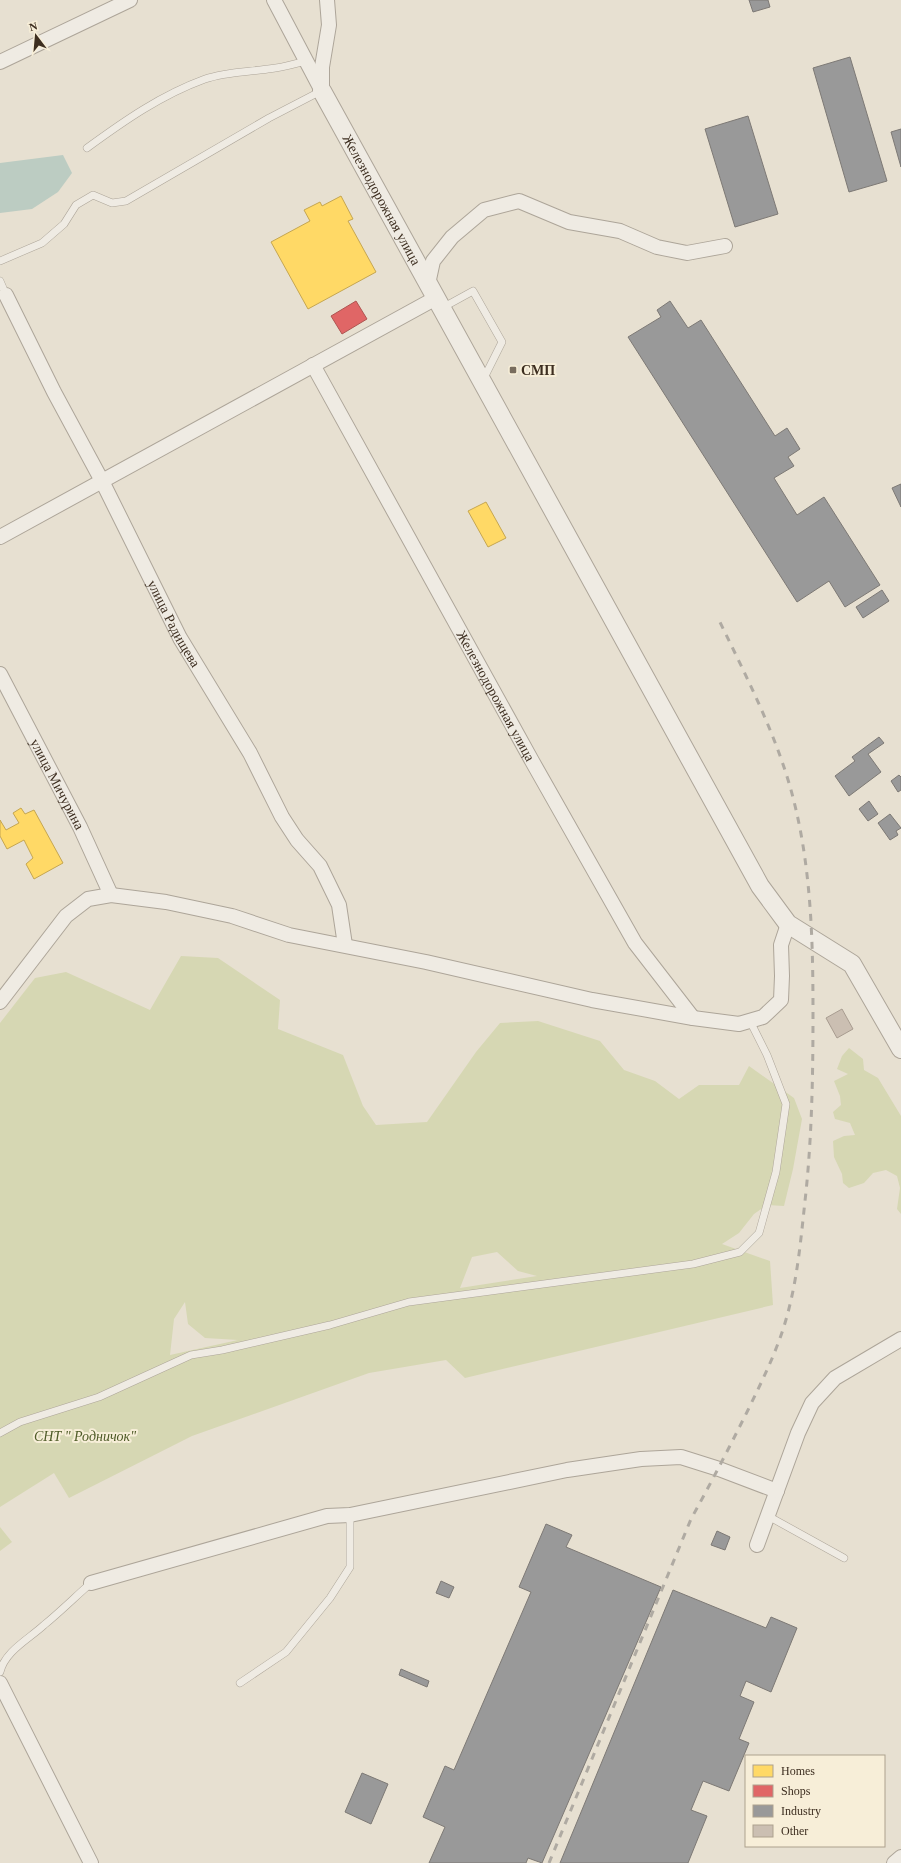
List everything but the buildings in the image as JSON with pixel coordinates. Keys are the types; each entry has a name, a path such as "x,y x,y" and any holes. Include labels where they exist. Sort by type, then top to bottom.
{"street":[{"path":"0,62 130,0"},
{"path":"274,0 322,91"},
{"path":"322,91 322,66 329,25 327,0"},
{"name":"Железнодорожная улица","path":"322,91 760,886 788,924"},
{"path":"0,537 435,297 433,261 452,237 484,210 519,201 569,222 620,231 657,247 687,253 725,246"},
{"name":"улица Радищева","path":"3,296 102,480 180,638 250,753 282,817 297,840 320,866 339,905 345,945"},
{"name":"Железнодорожная улица","path":"313,365 532,761 635,943 692,1018"},
{"name":"улица Мичурина","path":"0,674 80,827 111,895"},
{"path":"0,1002 66,916 88,899 111,895 166,902 216,913 289,935 345,945 592,1000 692,1018 739,1024 763,1016 781,1000 781,945 788,924 852,964 901,1049"},
{"path":"757,1545 798,1433 812,1403 835,1378 901,1339"},
{"path":"91,1583 327,1516 350,1515 567,1470 641,1459 681,1457 719,1469 777,1491"},
{"path":"0,1683 91,1863"},
{"path":"894,1863 901,1857"}],"lane":[{"path":"87,148 119,124 165,96 205,79 227,74 270,69 306,61"},
{"path":"0,262 42,243 64,224 76,205 93,195 112,203 126,201 269,118 322,91"},
{"path":"0,281 3,296"},
{"path":"435,297 473,291 502,342 482,382"},
{"path":"0,1433 20,1422 99,1397 190,1355 222,1350 330,1325 409,1302 694,1264 740,1252 759,1233 776,1172 786,1104 767,1055 750,1020"},
{"path":"240,1683 286,1652 330,1598 350,1567 350,1515"},
{"path":"768,1516 844,1558"},
{"path":"0,1672 2,1664 18,1647 91,1583"}],"green space":[{"name":"СНТ \" Родничок\"","path":"181,956 218,958 280,1000 278,1029 343,1055 363,1106 376,1125 427,1122 476,1052 500,1023 538,1021 600,1041 624,1070 655,1081 679,1099 699,1085 739,1085 749,1066 794,1098 802,1119 793,1169 784,1206 767,1205 754,1214 739,1233 722,1244 770,1261 773,1305 465,1378 446,1360 369,1373 192,1436 69,1498 54,1473 0,1507 0,1023 35,978 66,972 150,1010","holes":["497,1252 518,1271 537,1276 460,1288 472,1257","185,1302 188,1324 205,1338 238,1340 170,1355 174,1319"]},
{"path":"849,1048 863,1059 864,1070 878,1078 901,1116 901,1214 897,1209 900,1188 897,1176 886,1170 873,1173 864,1183 849,1188 843,1183 842,1174 834,1157 833,1141 844,1136 855,1135 850,1123 835,1119 833,1112 841,1105 840,1096 834,1081 848,1074 837,1069 842,1056"},
{"path":"0,1527 12,1542 0,1551"}],"shaded area":[{"path":"63,155 72,173 58,192 32,209 0,213 0,163"}],"railway":[{"path":"549,1863 691,1519 741,1424 773,1356 785,1323 793,1291 798,1258 808,1170 812,1080 812,955 806,868 796,811 782,762 757,699 718,618"}],"place":[{"name":"СМП","path":"513,370"}]}
